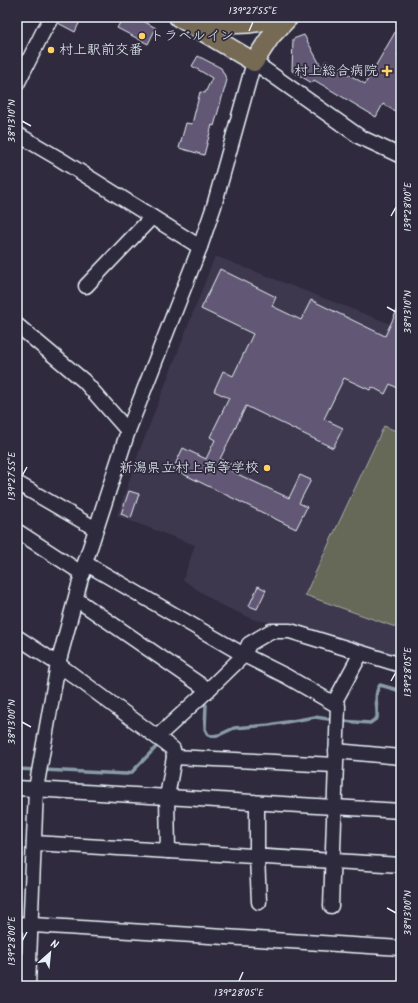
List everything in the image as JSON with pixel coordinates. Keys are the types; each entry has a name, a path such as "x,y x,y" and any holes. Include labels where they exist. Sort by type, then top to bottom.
{"main road":[{"path":"179,17 226,25 264,22 275,17"},
{"path":"179,17 254,62 270,36 289,17"}],"street":[{"path":"17,84 52,17"},
{"path":"28,986 24,924 34,843 36,789 58,664 84,568 128,431 200,246 214,206 254,62 360,137 401,156"},
{"path":"17,134 200,246"},
{"path":"86,286 152,217"},
{"path":"17,325 84,381 128,431"},
{"path":"17,483 96,529"},
{"path":"17,531 244,655 286,676 338,706 331,906"},
{"path":"76,599 208,690"},
{"path":"157,737 244,655 249,644 271,631 290,631 401,665"},
{"path":"17,637 58,664 173,749 174,757 167,797 168,851"},
{"path":"334,703 361,653"},
{"path":"174,757 401,757"},
{"path":"17,788 401,811"},
{"path":"258,803 257,857 259,902"},
{"path":"34,843 401,865"},
{"path":"24,924 401,948"}],"shaded area":[{"name":"新潟県立村上高等学校","path":"215,256 401,328 401,658 295,626 255,620 219,604 183,580 195,545 117,516 139,452"}],"green space":[{"path":"384,426 401,433 401,629 305,595"}],"building":[{"path":"60,17 82,17 75,32 58,23"},
{"name":"トラベルイン","path":"123,17 136,17 156,28 148,44 117,28"},
{"name":"村上総合病院","path":"401,22 401,48 397,55 401,58 401,115 383,104 376,117 314,80 312,83 292,71 293,39 304,35 322,68 326,61 365,84"},
{"path":"198,56 221,68 227,80 204,155 179,148 186,123 192,124 200,92 205,93 212,78 192,66"},
{"path":"220,269 276,297 272,306 301,320 311,300 385,336 401,302 401,390 390,384 385,394 372,387 370,390 344,378 324,419 343,428 333,448 246,406 220,459 233,465 231,471 289,498 300,475 311,480 299,503 307,507 296,529 173,469 183,448 206,459 215,440 210,437 229,398 214,391 223,371 233,376 253,334 201,309"},
{"path":"129,491 139,494 131,518 121,514"},
{"path":"258,586 266,590 257,609 249,606"}],"waterway":[{"path":"341,721 370,723 377,718 376,696 380,685 401,691"},
{"path":"201,703 206,705 205,729 208,735 212,736 219,735 234,728 269,725 315,717 335,720"},
{"path":"43,770 131,773 160,743"},
{"path":"17,769 37,770"}],"place":[{"name":"トラベルイン","path":"142,36"},
{"name":"村上駅前交番","path":"51,50"},
{"name":"村上総合病院","path":"387,71"},
{"name":"新潟県立村上高等学校","path":"267,468"}]}
